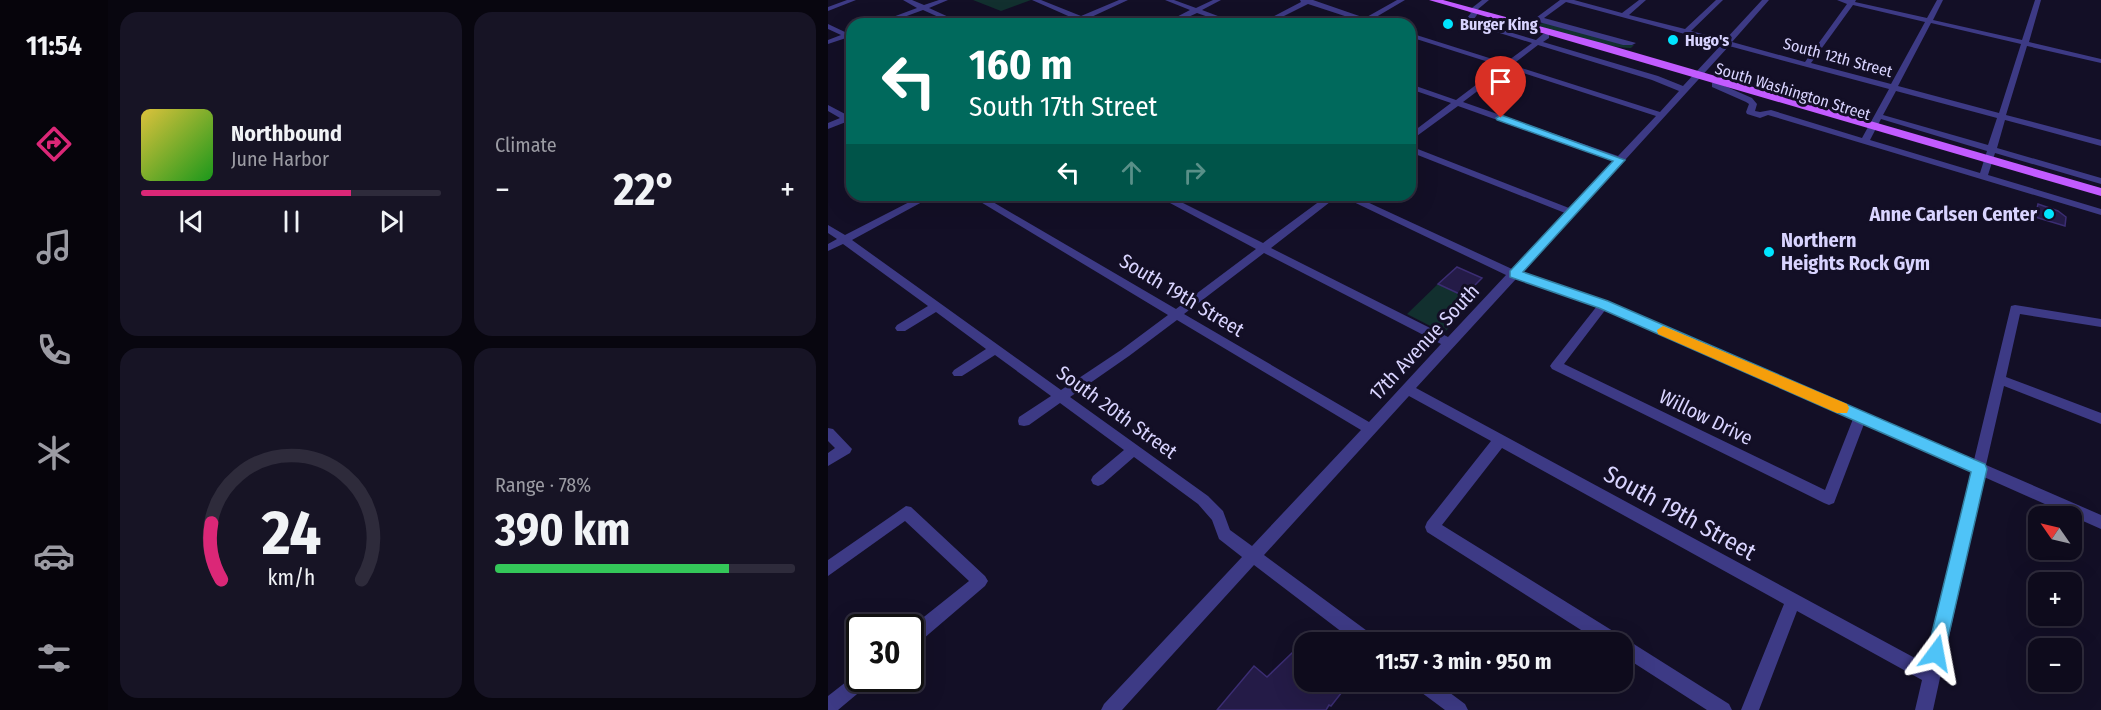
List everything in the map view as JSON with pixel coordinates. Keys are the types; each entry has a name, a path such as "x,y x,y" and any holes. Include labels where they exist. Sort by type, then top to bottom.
{"main road":[{"name":"South Washington Street","path":"1433,0 1673,67 1715,86 1872,128"},
{"name":"South Washington Street","path":"1527,27 1542,39 1697,77 1988,163 2101,200"},
{"name":"South Washington Street","path":"1988,163 2101,192"}],"street":[{"path":"828,9 853,0"},
{"path":"906,0 946,18"},
{"path":"895,18 945,0"},
{"path":"1035,0 1079,18"},
{"path":"1083,18 1125,0"},
{"path":"1168,0 1219,18"},
{"path":"1180,18 1218,0"},
{"path":"1274,18 1306,0 1352,18"},
{"path":"1369,18 1401,0"},
{"path":"1486,0 1470,19 1473,23 1542,39 1685,90"},
{"path":"1527,27 1565,0"},
{"name":"South 12th Street","path":"1565,0 2101,143"},
{"path":"1624,15 1643,0"},
{"path":"1686,32 1720,0"},
{"name":"17th Avenue South","path":"1110,710 1766,0"},
{"path":"1840,0 2101,61"},
{"path":"1872,128 1940,0"},
{"path":"1988,163 2038,0"},
{"path":"1807,64 1852,1"},
{"path":"1538,19 1619,42 1636,44 1641,54 1673,67"},
{"path":"828,26 846,34"},
{"path":"828,42 846,37"},
{"path":"1416,37 1662,115"},
{"path":"1416,133 1542,39"},
{"path":"1715,86 1749,100 1753,104 1750,112 1760,115 1768,112 1872,128 1988,163 2101,212"},
{"path":"1416,88 1619,160"},
{"path":"828,107 846,117"},
{"path":"828,126 846,120"},
{"path":"1416,151 1571,212"},
{"path":"1988,163 2101,181"},
{"path":"828,248 919,201"},
{"name":"South 19th Street","path":"984,201 1370,429"},
{"path":"1172,201 1449,343"},
{"path":"1024,421 1125,353 1326,201"},
{"path":"1357,201 1514,274 1604,304 2101,522"},
{"name":"South 20th Street","path":"828,228 1203,500 1218,516 1224,534 1355,632"},
{"name":"Willow Drive","path":"1604,304 1556,366 1829,499 1860,417"},
{"path":"901,328 936,306"},
{"path":"1924,710 2015,309 2101,323"},
{"path":"958,373 994,350"},
{"path":"1999,379 2101,419"},
{"name":"South 19th Street","path":"1407,389 1931,676"},
{"path":"828,433 845,449 828,460"},
{"path":"1500,440 1432,527 1599,632"},
{"path":"1098,480 1134,449"},
{"path":"828,569 906,512 980,581 924,627"},
{"path":"1750,710 1793,600"},
{"path":"1633,653 1723,710"},
{"path":"828,707 846,692"},
{"path":"1435,692 1459,710"}],"green space":[{"path":"973,0 1031,0 1001,11"},
{"path":"1545,22 1625,45 1634,45 1631,48 1623,48 1583,40 1538,25"},
{"path":"1438,284 1474,301 1444,333 1407,314"}],"building":[{"name":"Anne Carlsen Center","path":"2038,204 2058,211 2066,217 2065,226 2035,217"},
{"path":"1457,267 1482,278 1464,296 1438,284"},
{"path":"1292,653 1294,655 1294,692 1342,692 1326,710 1217,710 1254,666 1267,677"}],"slow traffic":[{"path":"1663,330 1842,408"}],"place":[{"name":"Burger King","path":"1448,24"},
{"name":"Hugo's","path":"1673,40"},
{"name":"Anne Carlsen Center","path":"2049,214"},
{"name":"Northern Heights Rock Gym","path":"1769,252"}],"route":[{"path":"1501,118 1619,160 1514,274 1604,304 1979,469 1936,653"}]}
